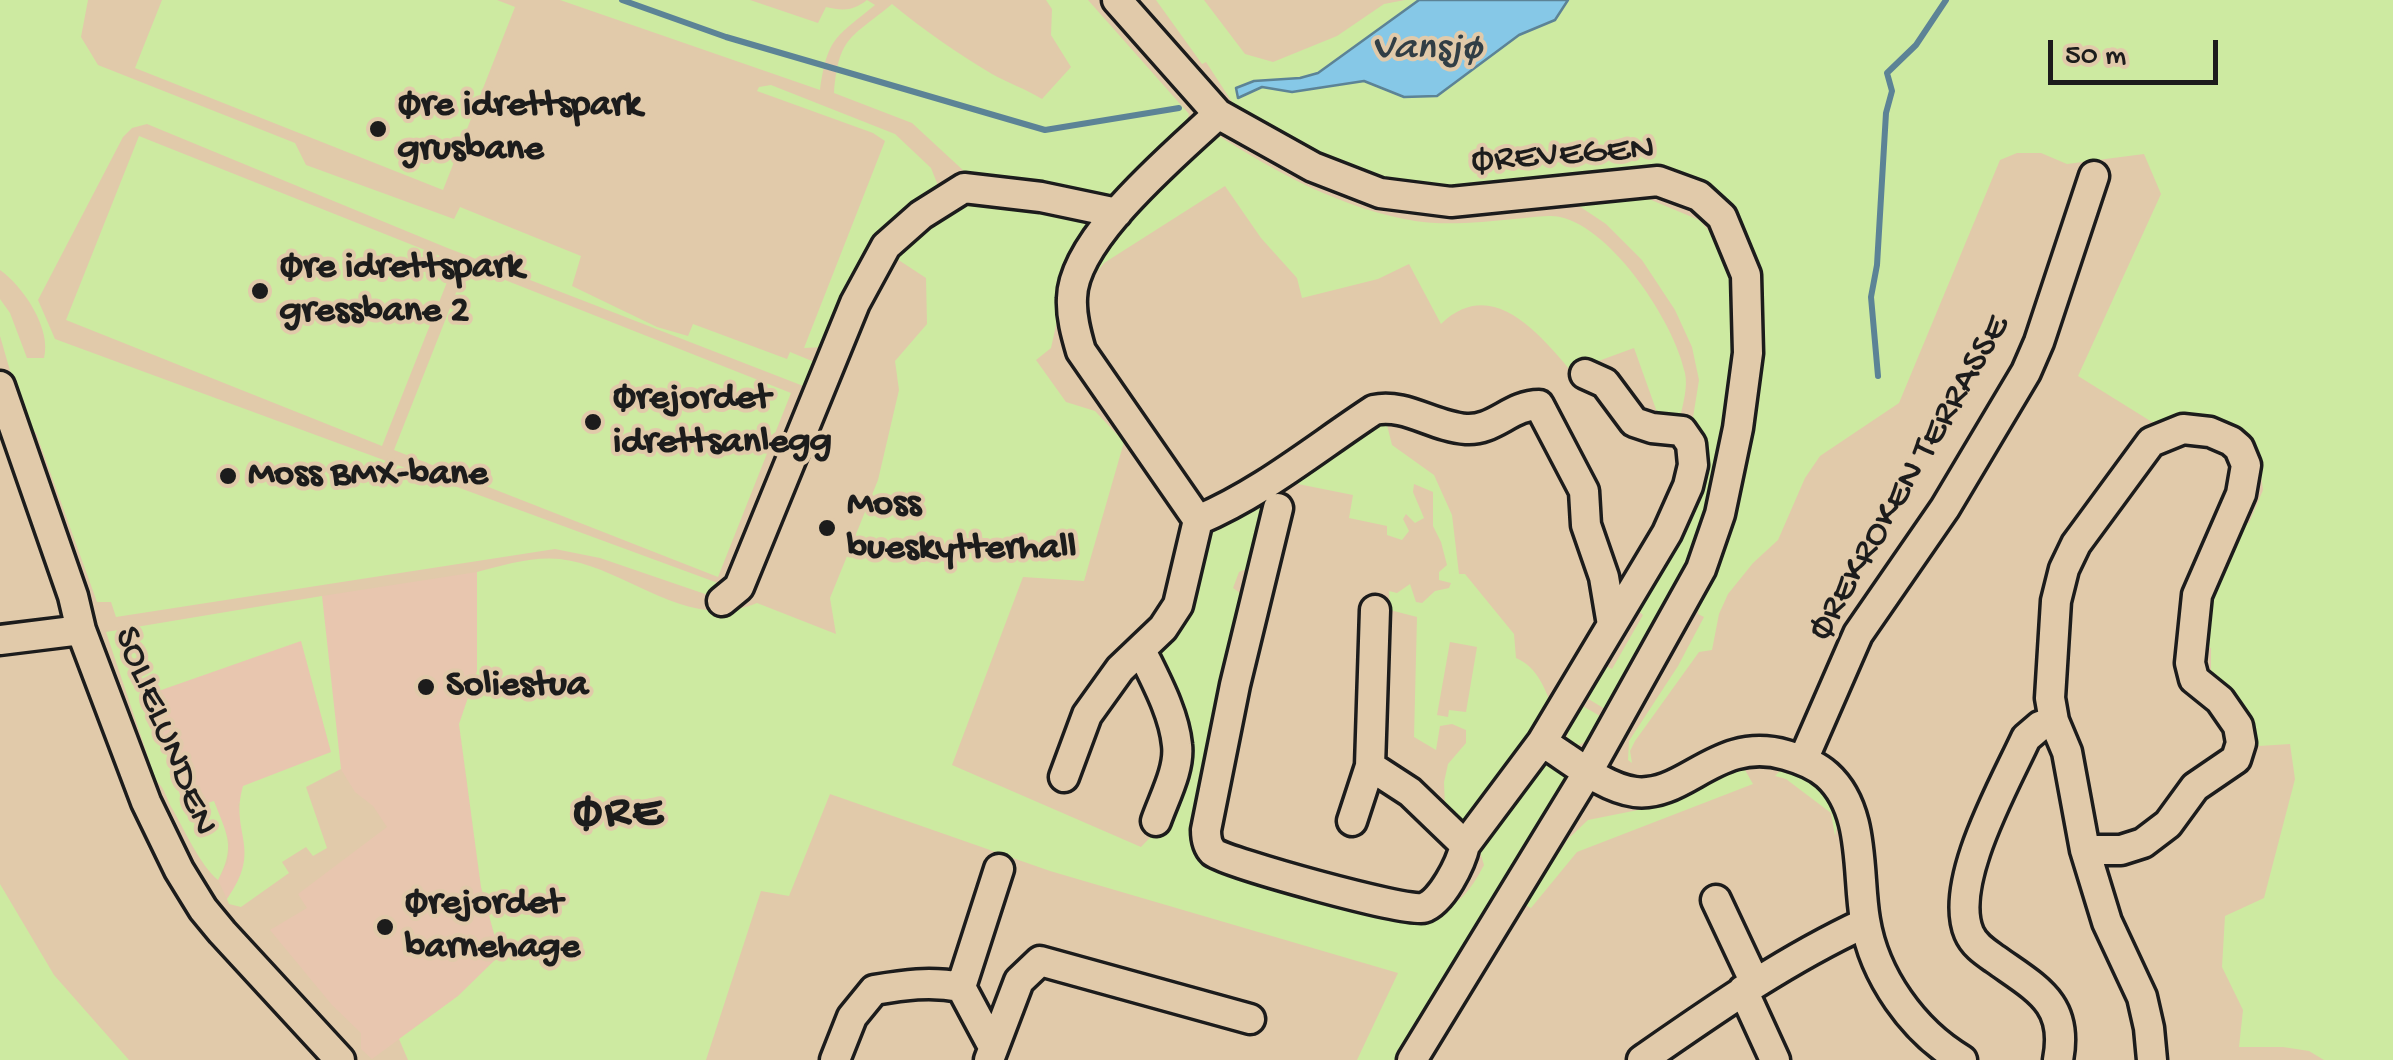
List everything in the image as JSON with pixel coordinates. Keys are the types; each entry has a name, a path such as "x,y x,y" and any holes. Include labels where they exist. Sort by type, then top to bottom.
{"street":[{"name":"ØREVEGEN","path":"1117,0 1218,114 1313,167 1380,193 1451,202 1522,198 1564,188 1658,181 1700,196 1722,217 1746,275 1748,352 1738,428 1720,514 1701,570 1589,770 1412,1060"},
{"path":"1064,777 1087,715 1120,668 1163,628 1178,605 1198,520 1081,351 1072,295 1076,276 1092,244 1117,212 1218,114"},
{"name":"ØREKROKEN TERRASSE","path":"1804,760 1858,634 1945,508 2026,372 2040,342 2094,176"},
{"path":"722,601 739,587 855,303 886,246 921,215 964,188 1041,197 1117,212"},
{"path":"1278,508 1236,685 1206,842 1214,854 1236,863 1406,909 1424,908 1436,899 1463,856 1465,845 1542,742 1667,533 1693,464 1691,444 1682,431 1634,422 1605,383 1585,374"},
{"name":"SOLIELUNDEN","path":"0,386 73,596 81,630 146,802 179,870 203,909 340,1060"},
{"path":"1198,520 1226,509 1284,473 1374,410 1389,406 1468,430 1488,427 1524,405 1539,405 1584,491 1586,525 1604,577 1612,625"},
{"path":"2086,850 2121,850 2143,843 2168,824 2195,788 2236,759 2238,726 2220,700 2194,679 2190,663 2197,595 2246,474 2239,448 2210,432 2183,430 2150,442 2076,544 2056,601 2050,698 2054,721 2067,752 2086,850 2107,922 2142,997 2152,1060"},
{"path":"1352,821 1370,766 1375,610"},
{"path":"0,640 81,630"},
{"path":"1141,650 1159,688 1178,746 1156,821"},
{"path":"2054,721 2026,738 1985,827 1972,861 1966,916 1968,932 1978,946 2030,984 2059,1018 2062,1028 2058,1060"},
{"path":"1542,742 1617,788 1640,793 1674,783 1722,758 1746,751 1771,751 1804,760 1828,776 1850,811 1865,923 1883,975 1903,1006 1935,1041 1962,1060"},
{"path":"1370,766 1410,792 1465,845"},
{"path":"991,1053 960,987 1000,869"},
{"path":"1716,900 1776,1060"},
{"path":"1642,1060 1749,987 1813,948 1865,923"},
{"path":"991,1053 1019,981 1040,961 1250,1020"},
{"path":"835,1060 852,1017 874,990 925,983 960,987"}],"shaded area":[{"path":"477,572 477,671 459,725 481,887 500,955 458,996 372,1059 361,1049 361,1033 332,1005 270,930 307,908 298,894 387,827 373,806 355,792 339,766 322,596"},
{"path":"301,640 331,752 238,804 246,845 243,876 227,899 218,880 228,862 230,843 214,802 185,811 147,695"}],"green space":[{"path":"0,0 88,0 81,37 98,65 295,143 306,165 454,219 460,207 581,256 572,286 657,327 688,336 693,324 787,359 790,352 817,363 811,389 445,247 147,124 132,128 123,137 38,300 55,339 726,586 720,593 708,595 600,558 555,549 116,617 111,602 97,602 36,433 26,426 0,336 0,299 10,313 27,358 44,358 44,334 34,309 18,286 0,270"},
{"name":"Øre idrettspark grusbane","path":"162,0 497,0 515,7 443,190 135,68"},
{"path":"560,0 750,0 818,23 826,7 848,9 867,0 875,5 830,49 820,90"},
{"path":"1046,0 1088,0 1189,114 1185,128 1115,200 980,178 965,172 912,123 834,93 843,49 892,4 979,66 1042,99 1071,67 1051,35 1052,9"},
{"path":"1156,0 1204,0 1245,54 1273,62 1337,36 1384,4 1405,0 1501,0 1514,38 1560,14 1568,0 2393,0 2393,1060 2324,1060 2309,1051 2283,1047 2239,1047 2243,1010 2222,967 2225,916 2264,898 2295,779 2290,744 2259,746 2241,714 2218,687 2211,671 2211,648 2199,646 2208,602 2238,523 2249,523 2263,490 2257,447 2232,428 2152,422 2078,376 2161,194 2144,154 2067,164 2041,153 2017,153 2000,160 1899,403 1820,456 1805,478 1778,540 1728,594 1719,614 1712,650 1699,652 1635,741 1630,751 1632,763 1628,760 1629,741 1678,666 1704,617 1698,614 1703,588 1756,390 1764,311 1760,282 1715,202 1693,178 1652,166 1442,190 1382,180 1279,138 1236,108 1206,62 1202,64"},
{"path":"771,85 895,134 931,168 939,188 825,347 804,348 885,141 873,133 757,91"},
{"name":"Øre idrettspark gressbane 2","path":"139,136 455,262 382,446 66,320"},
{"path":"1219,136 1313,189 1389,216 1452,223 1549,216 1580,225 1620,258 1669,329 1686,378 1680,418 1666,413 1658,415 1634,348 1571,371 1529,327 1496,308 1478,305 1460,310 1441,324 1409,264 1378,279 1302,298 1297,278 1261,238 1225,186 1104,263 1092,278 1108,242 1125,222"},
{"path":"1637,194 1699,220 1718,241 1739,303 1737,348 1723,446 1704,518 1666,606 1605,709 1577,692 1596,661 1612,669 1643,615 1632,605 1660,562 1699,380 1692,347 1675,310 1642,260 1606,224 1570,200"},
{"path":"986,197 1090,216 1091,224 1070,262 1051,348 1036,360 1066,402 1095,411 1124,442 1084,581 1023,577 952,765 1141,847 1165,822 1180,770 1153,648 1208,530 1384,413 1392,445 1434,475 1452,515 1459,574 1465,574 1514,634 1516,658 1536,674 1544,688 1554,711 1472,823 1461,827 1445,808 1444,782 1448,764 1466,743 1466,730 1452,724 1440,726 1436,750 1414,737 1417,617 1390,610 1389,591 1397,593 1410,584 1416,602 1422,603 1451,583 1439,580 1439,572 1447,565 1433,526 1433,492 1414,484 1413,492 1424,518 1415,523 1406,514 1403,519 1409,531 1402,540 1387,535 1387,526 1349,518 1353,495 1283,481 1251,567 1239,572 1233,588 1247,598 1196,836 1425,915 1446,908 1467,891 1484,865 1482,841 1540,764 1561,767 1566,777 1396,1060 1357,1060 1398,973 1050,871 830,794 789,896 761,891 706,1060 408,1060 399,1039 458,996 500,955 481,887 459,724 477,671 477,572 529,560 560,559 585,564 681,604 705,610 731,610 757,603 836,634 830,598 878,480 899,390 895,361 927,324 926,278 894,257 935,219","holes":["1450,642 1477,647 1466,712 1449,710 1448,717 1437,715"]},
{"name":"Ørejordet idrettsanlegg","path":"467,265 791,393 718,577 394,450"},
{"path":"322,596 341,769 306,787 327,848 313,856 306,847 282,862 289,873 241,907 229,904 227,899 238,881 245,853 240,817 243,786 331,752 301,641 147,695 185,810 214,801 223,823 228,849 218,880 199,857 156,781 106,632"},
{"path":"1574,701 1600,716 1586,741 1570,746 1567,738"},
{"path":"1737,765 1753,784 1577,852 1531,908 1525,905 1568,839 1588,820 1648,808"},
{"path":"1783,768 1823,793 1835,813 1835,836 1831,813 1786,779 1775,776"},
{"path":"0,884 54,975 129,1060 0,1060"}],"water":[{"name":"Vansjø","path":"1419,0 1568,0 1555,20 1519,35 1437,96 1404,97 1364,81 1292,92 1262,87 1238,98 1236,88 1254,81 1318,73"}],"waterway":[{"path":"622,0 726,37 1045,130 1179,108"},
{"path":"1878,376 1871,297 1877,265 1886,113 1892,91 1887,73 1916,45 1946,0"}],"place":[{"name":"Øre idrettspark grusbane","path":"378,129"},
{"name":"Øre idrettspark gressbane 2","path":"260,291"},
{"name":"Ørejordet idrettsanlegg","path":"593,422"},
{"name":"Moss BMX-bane","path":"228,476"},
{"name":"Moss bueskytterhall","path":"827,528"},
{"name":"Soliestua","path":"426,687"},
{"name":"Ørejordet barnehage","path":"385,927"}],"district":[{"name":"ØRE","path":"619,816"}]}
